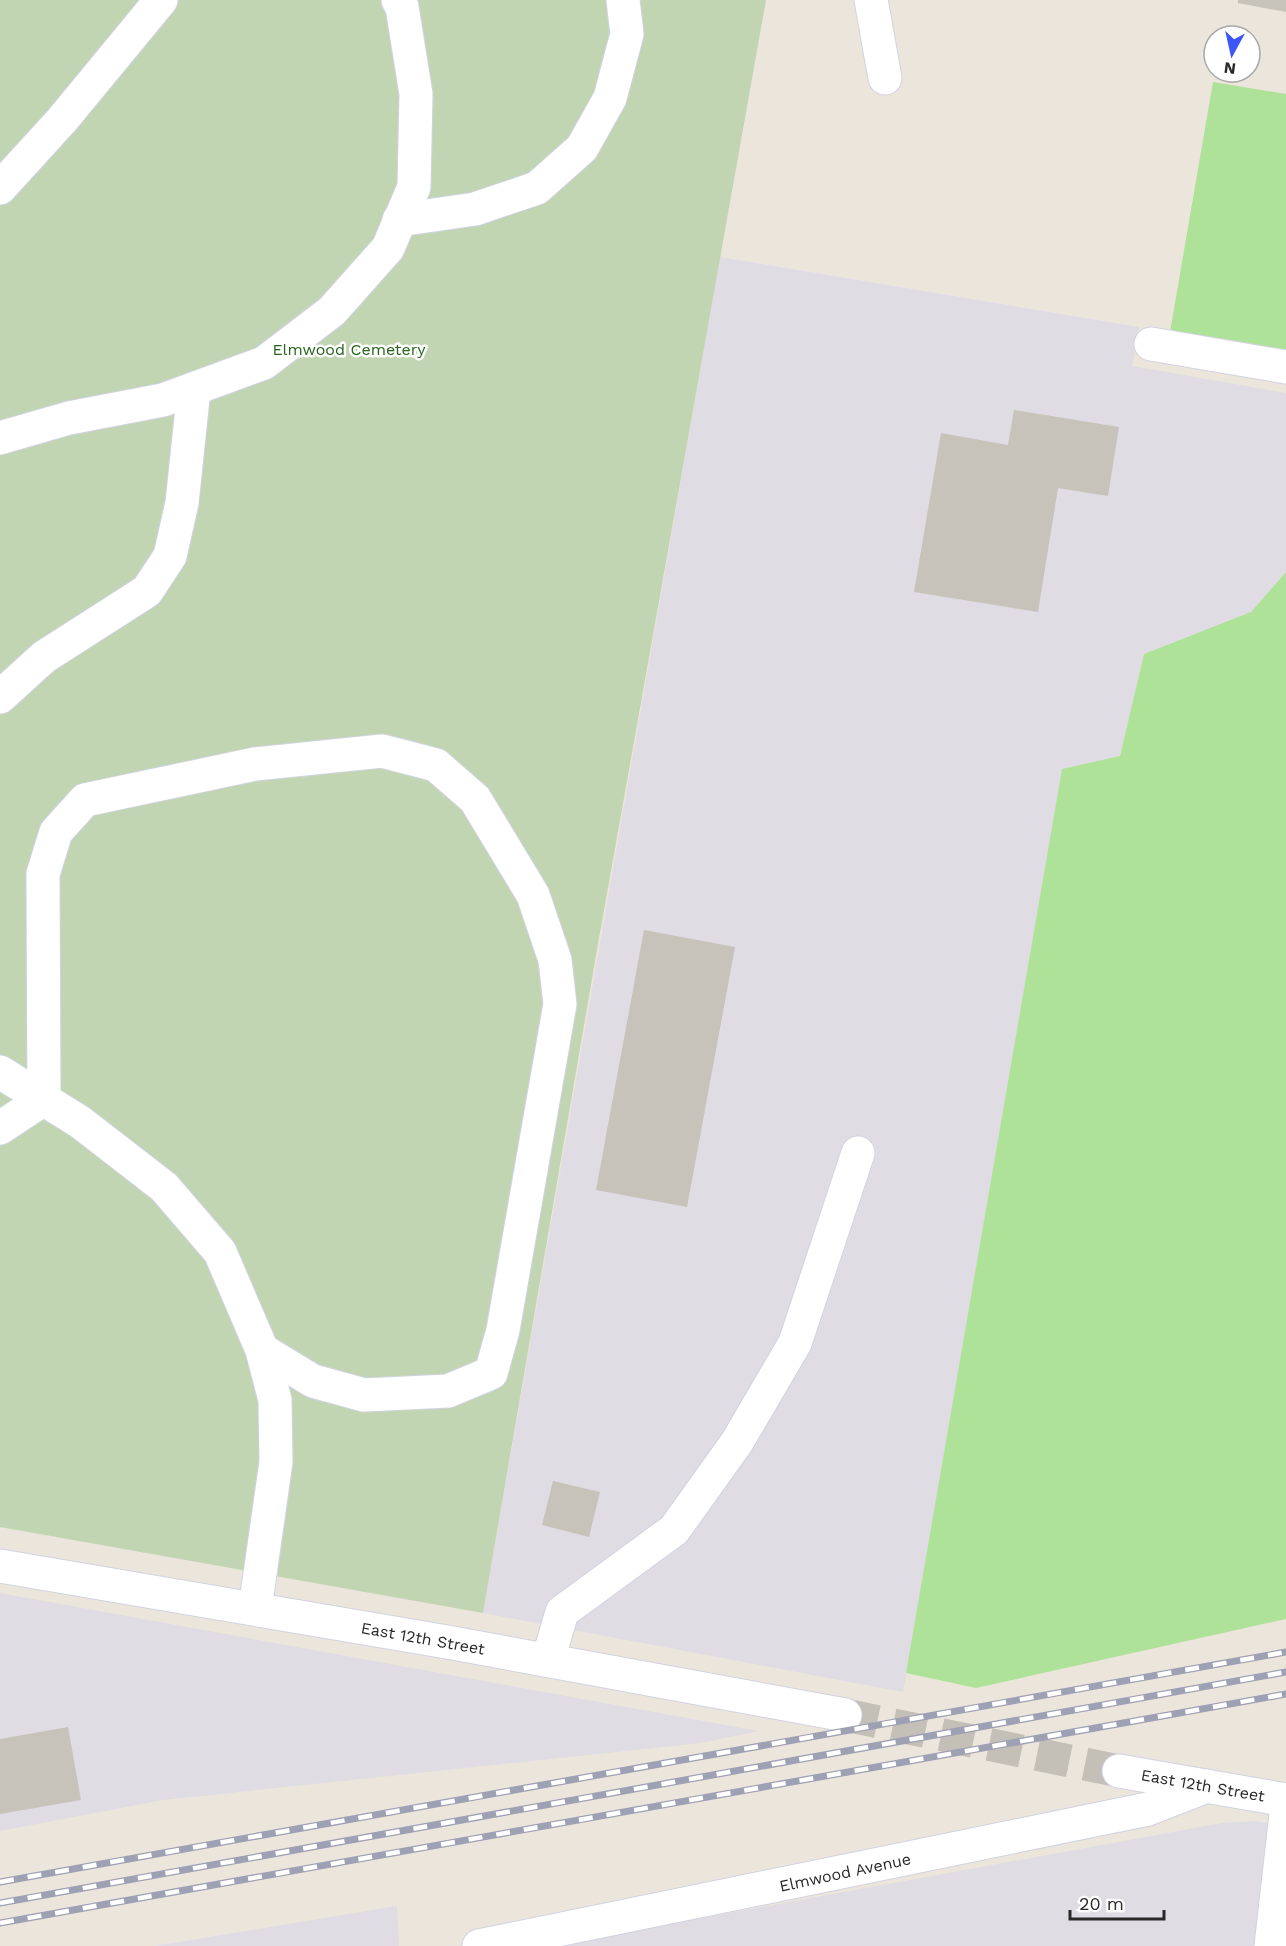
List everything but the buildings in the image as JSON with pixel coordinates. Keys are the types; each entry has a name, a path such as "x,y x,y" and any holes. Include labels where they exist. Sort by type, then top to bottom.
{"street":[{"path":"0,188 62,120 161,0"},
{"path":"0,438 69,418 163,400 264,363 332,311 388,248 414,187 416,94 402,7 398,0"},
{"path":"409,51 414,0"},
{"path":"399,220 476,209 537,188 582,148 609,98 627,34 623,0"},
{"path":"871,0 885,78"},
{"path":"1151,344 1286,367"},
{"path":"0,697 45,657 147,591 170,556 182,503 194,389"},
{"path":"44,1099 43,874 56,832 85,800 255,764 382,751 436,765 475,799 533,894 555,960 560,1005 503,1330 491,1373 448,1391 364,1395 313,1381 262,1350"},
{"path":"0,1072 80,1122 164,1187 220,1252 262,1350 275,1400 276,1462 255,1609"},
{"path":"0,1128 44,1099"},
{"path":"548,1660 562,1612 674,1530 737,1442 795,1343 858,1153"},
{"name":"East 12th Street","path":"0,1566 548,1660 845,1715"},
{"name":"East 12th Street","path":"1119,1771 1286,1800"},
{"name":"Elmwood Avenue","path":"479,1946 1148,1809 1207,1786"},
{"path":"1271,1946 1286,1814"}],"shaded area":[{"path":"720,257 1139,327 1132,366 1286,393 1286,572 1251,612 1144,654 1120,756 1062,770 903,1692 483,1613"},
{"path":"0,1593 758,1731 701,1743 163,1800 0,1831"},
{"path":"1256,1821 1286,1827 1286,1946 549,1946 1222,1823"},
{"path":"397,1906 399,1946 155,1946"}],"green space":[{"name":"Elmwood Cemetery","path":"0,0 766,0 598,944 483,1613 0,1527"},
{"path":"1213,84 1286,94 1286,353 1170,332"},
{"path":"1286,572 1286,1619 976,1688 906,1673 1062,769 1120,756 1144,654 1251,612"}],"tunnel":[{"path":"845,1715 1119,1771"}],"railway":[{"path":"0,1882 1286,1652"},
{"path":"0,1903 1286,1672"},
{"path":"0,1923 1286,1694"}]}
